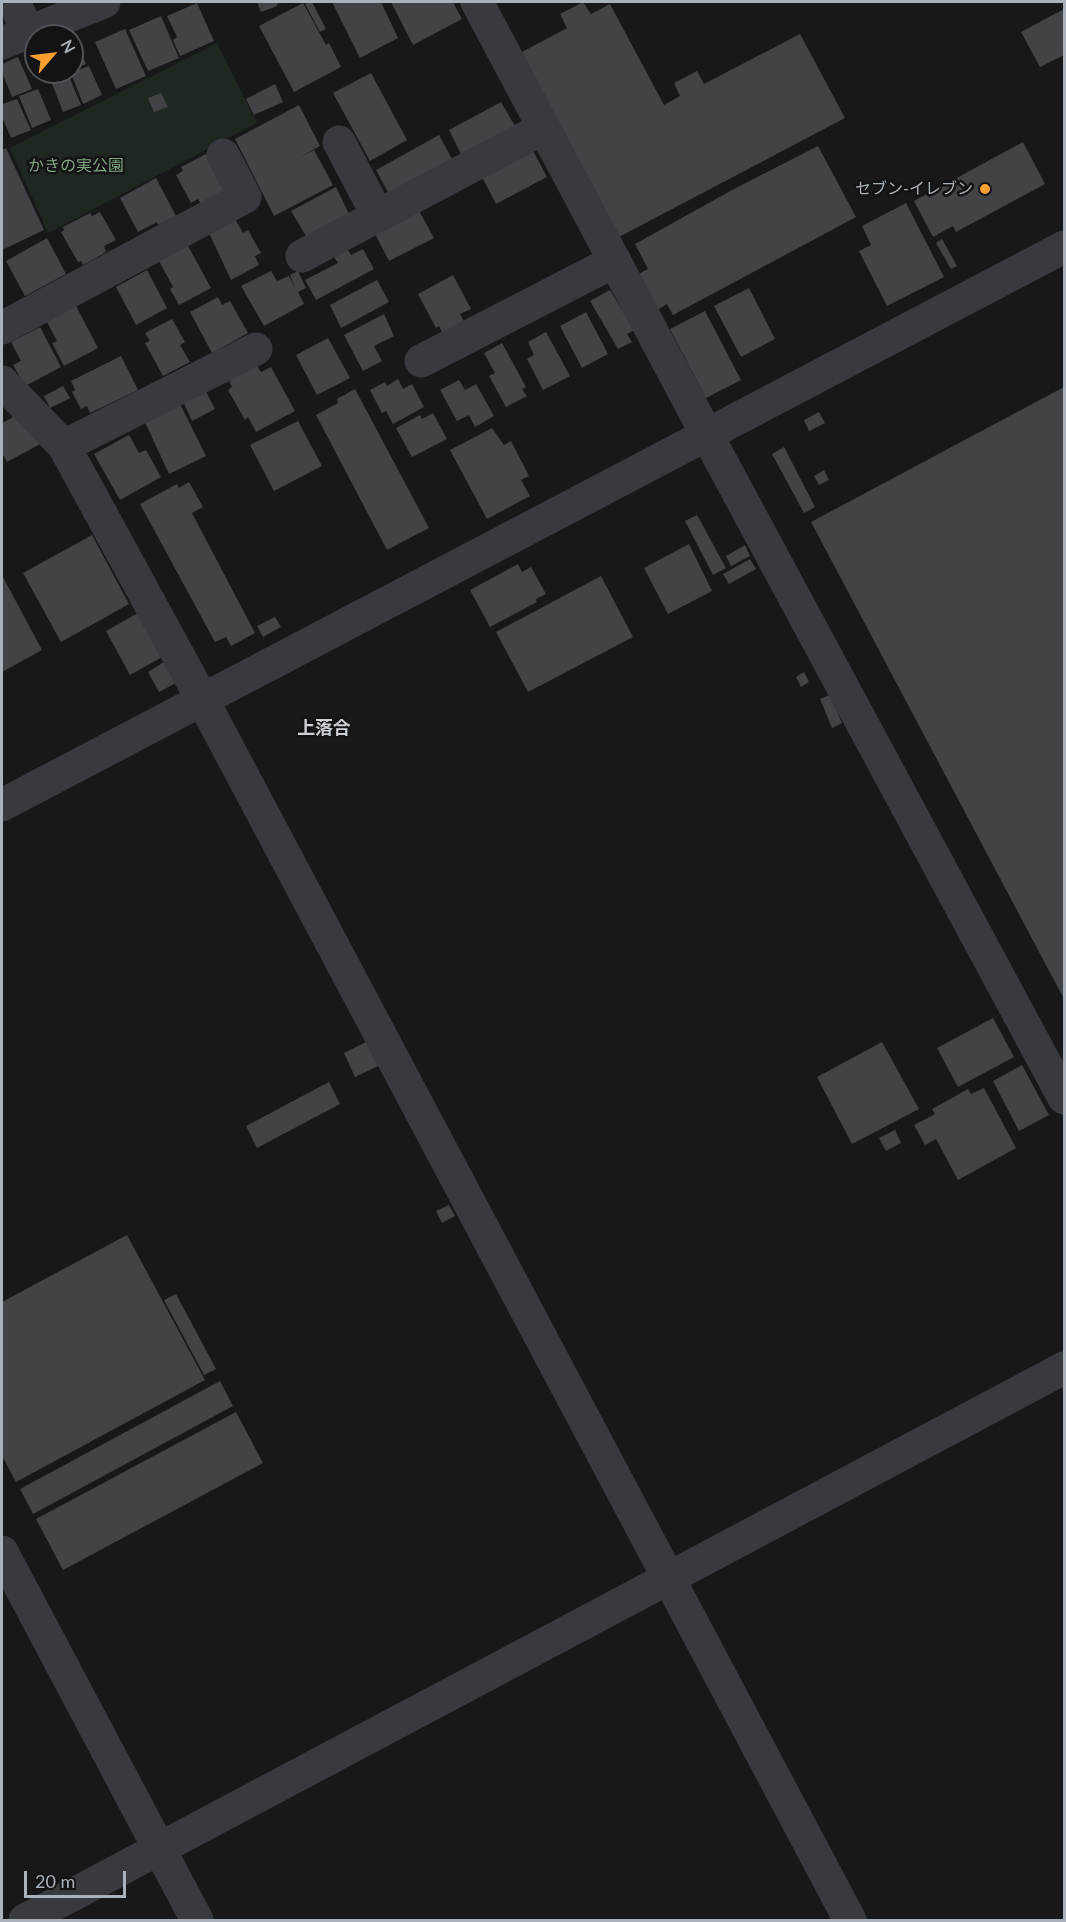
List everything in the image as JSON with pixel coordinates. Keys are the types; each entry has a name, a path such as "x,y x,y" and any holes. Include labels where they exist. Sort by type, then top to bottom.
{"street":[{"path":"14,2 15,38 104,2"},
{"path":"477,2 707,435 1065,1098"},
{"path":"302,256 544,128"},
{"path":"339,142 378,216"},
{"path":"2,328 245,197 223,155"},
{"path":"2,805 1065,247"},
{"path":"421,361 615,261"},
{"path":"64,446 256,349"},
{"path":"2,381 64,446 202,699 850,1920"},
{"path":"26,1920 1065,1368"},
{"path":"2,1552 197,1920"}],"green space":[{"name":"かきの実公園","path":"217,43 257,123 48,233 10,148"}],"building":[{"path":"257,2 282,2 261,12"},
{"path":"312,2 326,29 320,32 305,4"},
{"path":"332,2 381,2 398,38 360,58"},
{"path":"391,2 453,2 462,19 413,45"},
{"path":"583,2 591,14 610,4 664,105 680,96 674,83 697,71 704,84 800,34 845,118 619,237 522,52 567,28 560,14"},
{"path":"197,3 214,41 180,56 173,40 177,37 167,16"},
{"path":"303,3 326,45 329,43 341,67 294,92 259,26"},
{"path":"1064,9 1064,55 1040,67 1021,32"},
{"path":"161,16 179,58 148,71 129,30"},
{"path":"125,29 146,76 116,89 95,42"},
{"path":"18,57 24,71 24,84 30,84 32,89 12,97 2,72 2,64"},
{"path":"89,66 102,95 83,104 75,84 84,84 84,68"},
{"path":"371,73 407,140 370,161 333,93"},
{"path":"52,84 72,84 81,105 63,112"},
{"path":"275,84 283,102 254,115 246,99"},
{"path":"38,89 51,120 32,128 19,96"},
{"path":"161,93 168,107 154,112 148,98"},
{"path":"17,99 31,130 11,138 2,117 2,104"},
{"path":"501,102 515,126 461,154 449,130"},
{"path":"299,105 320,146 300,157 314,150 333,185 274,216 235,139"},
{"path":"439,135 452,159 389,194 376,170"},
{"name":"セブン-イレブン","path":"1023,142 1045,184 956,232 953,226 933,237 914,201"},
{"path":"818,146 856,217 673,315 667,304 657,310 638,274 648,269 635,244 732,190"},
{"path":"6,148 44,230 2,250 2,150"},
{"path":"532,149 547,177 496,204 481,175"},
{"path":"206,154 225,191 201,204 198,199 191,203 176,175 183,171 181,167"},
{"path":"156,178 176,216 158,225 157,222 138,232 120,198"},
{"path":"336,187 349,214 306,236 291,211"},
{"path":"906,203 944,277 887,306 859,251 871,245 862,226"},
{"path":"418,209 434,238 389,261 374,232"},
{"path":"100,212 116,240 104,246 106,251 103,254 83,265 81,261 78,262 61,232 64,230 63,227 90,213 92,216"},
{"path":"235,219 243,233 248,230 261,253 255,256 259,265 231,280 209,233"},
{"path":"47,238 66,274 25,296 6,261"},
{"path":"942,239 957,266 951,269 936,243"},
{"path":"187,244 211,288 179,305 170,289 173,287 158,259"},
{"path":"347,248 351,255 363,249 374,269 316,300 305,280 338,263 333,255"},
{"path":"147,270 167,308 136,325 116,287"},
{"path":"271,271 277,281 289,276 295,288 290,275 298,271 306,288 298,292 304,304 264,326 241,286"},
{"path":"453,275 471,309 460,314 465,324 444,336 439,326 436,328 418,294"},
{"path":"377,280 389,302 341,328 330,305"},
{"path":"749,288 775,339 741,357 714,306"},
{"path":"610,290 634,330 627,334 632,342 618,349 590,301"},
{"path":"218,297 222,305 230,301 248,333 212,353 190,312"},
{"path":"76,306 98,348 64,366 52,343 57,341 47,322"},
{"path":"705,311 741,380 706,398 670,329"},
{"path":"586,312 608,354 582,368 560,326"},
{"path":"384,314 394,336 374,346 382,361 363,371 344,335"},
{"path":"172,319 185,342 180,345 190,362 163,376 145,343 150,341 145,333"},
{"path":"40,327 61,367 25,386 13,365 21,361 11,342"},
{"path":"546,332 570,376 543,390 527,359 534,355 528,342"},
{"path":"328,338 350,378 317,395 296,355"},
{"path":"502,343 526,387 522,389 527,396 506,407 489,376 495,373 484,353"},
{"path":"121,356 138,390 90,413 87,406 81,409 72,392 75,390 71,381"},
{"path":"255,362 261,372 271,367 295,411 256,432 248,417 245,420 228,390 232,387 227,376"},
{"path":"398,379 403,389 412,384 424,407 393,424 386,411 382,413 370,390 385,382 387,386"},
{"path":"459,380 465,390 476,384 494,416 475,427 469,415 457,421 440,390"},
{"path":"63,386 70,398 50,408 44,396"},
{"path":"1064,387 1064,999 811,522"},
{"path":"204,388 215,409 192,421 182,399"},
{"path":"355,389 429,528 387,550 316,415 338,403 337,399"},
{"path":"179,402 206,456 169,474 144,420"},
{"path":"819,412 825,423 809,431 804,420"},
{"path":"433,413 447,439 412,457 396,428 420,415 422,419"},
{"path":"15,416 42,443 7,462 2,453 2,423"},
{"path":"298,421 322,466 274,491 250,445"},
{"path":"492,428 504,445 511,441 529,476 521,480 530,496 487,519 450,450"},
{"path":"129,435 139,453 146,450 161,477 120,500 94,454"},
{"path":"784,447 815,507 804,513 772,454"},
{"path":"824,470 829,480 819,485 814,476"},
{"path":"189,482 203,507 192,513 255,633 231,646 226,637 215,642 140,504 177,484 179,488"},
{"path":"697,515 726,568 713,575 685,521"},
{"path":"92,535 129,604 61,642 23,573"},
{"path":"689,544 712,591 668,614 644,568"},
{"path":"745,545 750,556 731,566 726,556"},
{"path":"750,559 756,569 729,584 723,574"},
{"path":"518,564 522,572 531,567 546,594 536,599 537,602 490,627 470,590"},
{"path":"2,575 42,650 2,672"},
{"path":"601,576 633,637 528,692 496,632"},
{"path":"138,613 162,657 130,675 106,631"},
{"path":"275,617 281,627 263,637 257,626"},
{"path":"164,662 176,683 159,692 148,672"},
{"path":"804,672 809,682 801,687 796,677"},
{"path":"830,695 842,723 832,728 820,699"},
{"path":"993,1018 1014,1057 958,1087 937,1048"},
{"path":"366,1042 378,1066 355,1077 344,1053"},
{"path":"882,1042 919,1109 852,1144 817,1077"},
{"path":"1022,1065 1049,1115 1019,1131 993,1081"},
{"path":"329,1082 340,1104 257,1148 246,1126"},
{"path":"984,1088 1016,1148 958,1180 936,1139 925,1145 914,1125 935,1114 932,1109 968,1089 971,1094"},
{"path":"895,1130 901,1143 886,1151 879,1138"},
{"path":"449,1205 455,1216 442,1223 436,1211"},
{"path":"127,1235 205,1380 16,1482 2,1456 2,1302"},
{"path":"176,1294 216,1369 204,1375 164,1300"},
{"path":"220,1381 233,1406 33,1514 20,1489"},
{"path":"236,1412 263,1463 63,1570 36,1519"}],"place":[{"name":"セブン-イレブン","path":"985,189"}],"district":[{"name":"上落合","path":"324,728"}]}
